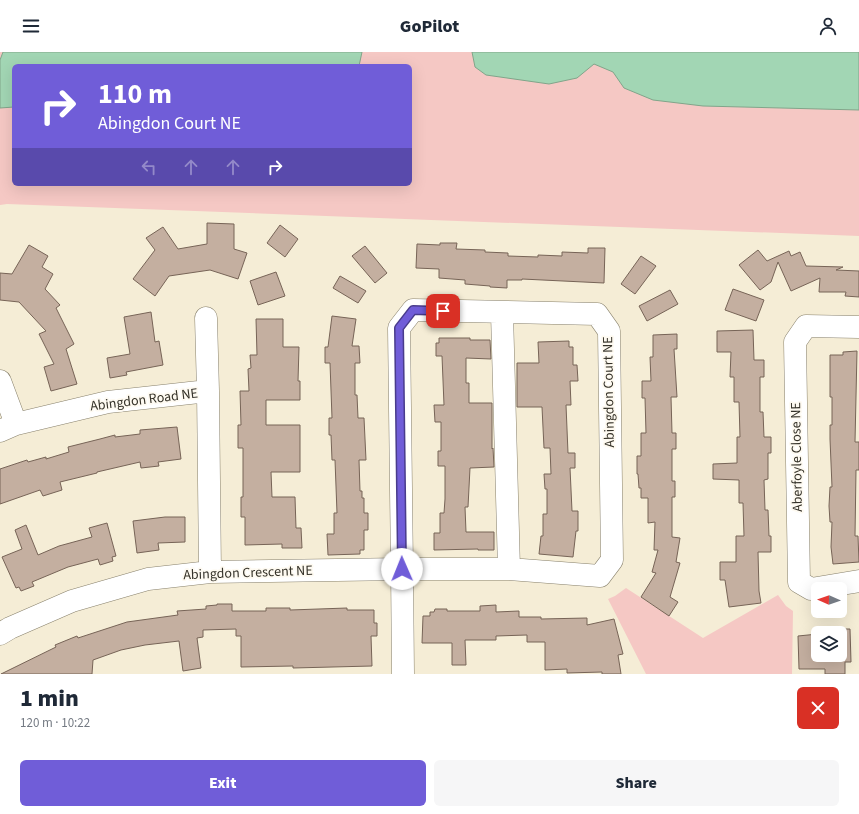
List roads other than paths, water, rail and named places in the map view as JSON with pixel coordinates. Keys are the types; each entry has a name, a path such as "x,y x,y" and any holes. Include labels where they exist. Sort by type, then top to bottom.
{"street":[{"name":"Abingdon Court NE","path":"413,310 597,314 609,331 612,560 600,576 509,569 402,569 399,328 413,310"},
{"path":"502,313 509,569"},
{"path":"206,318 208,392"},
{"name":"Aberfoyle Close NE","path":"859,327 806,326 795,342 799,582 811,589 859,581"},
{"path":"0,381 8,428"},
{"name":"Abingdon Road NE","path":"8,428 108,402 208,392 210,572"},
{"name":"Abingdon Crescent NE","path":"0,634 10,628 72,601 148,579 210,572 402,569"},
{"path":"402,569 403,674"}]}
